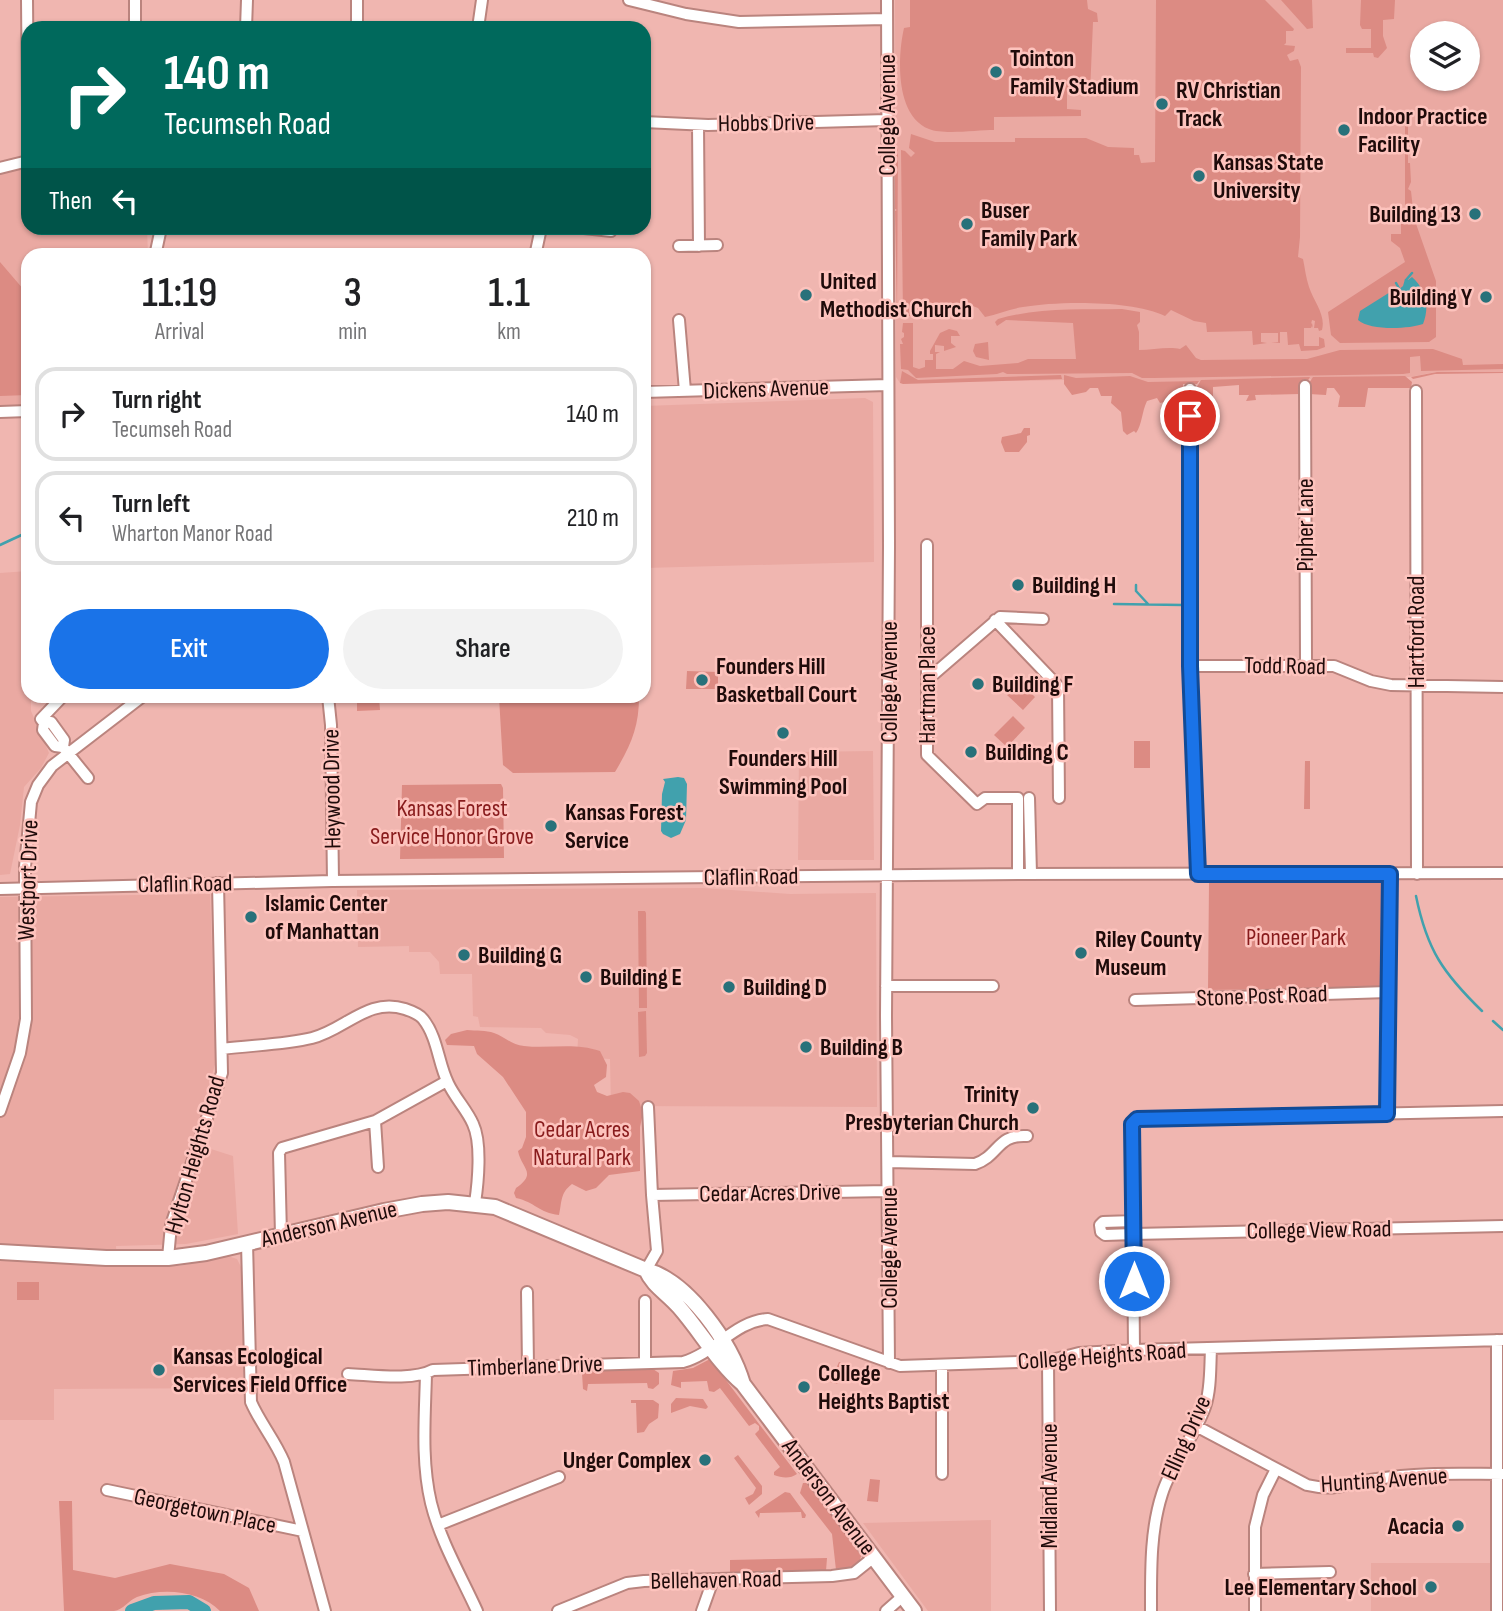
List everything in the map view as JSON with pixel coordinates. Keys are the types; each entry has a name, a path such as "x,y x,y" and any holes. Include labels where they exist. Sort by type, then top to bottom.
{"main road":[{"name":"Anderson Avenue","path":"0,1252 106,1258 168,1258 206,1253 422,1204 475,1203 511,1212 646,1270 652,1283 718,1344 729,1372 743,1384 914,1611"}],"street":[{"path":"27,0 27,21"},
{"path":"135,0 135,21"},
{"path":"246,21 247,0"},
{"path":"357,0 357,21"},
{"path":"479,21 482,0"},
{"path":"629,0 686,14 739,22 887,19"},
{"name":"College Avenue","path":"887,0 886,986 889,1363"},
{"name":"Hobbs Drive","path":"651,122 698,125 887,120"},
{"path":"698,125 699,246"},
{"path":"0,168 21,163"},
{"path":"679,246 717,245"},
{"path":"679,320 685,391"},
{"name":"Dickens Avenue","path":"651,392 888,386"},
{"name":"Pipher Lane","path":"1305,386 1306,664"},
{"path":"1190,388 1190,666 1198,874"},
{"name":"Hartford Road","path":"1416,391 1417,874"},
{"path":"0,412 21,411"},
{"name":"Hartman Place","path":"927,545 927,755 977,804 985,798 1024,798"},
{"path":"927,680 995,620 1002,617 1043,619"},
{"path":"995,620 1058,686 1059,798"},
{"name":"Todd Road","path":"1190,666 1306,664 1334,666 1371,681 1391,685 1503,687"},
{"path":"56,703 41,719 44,723 43,730 55,746 66,751 88,778"},
{"name":"Westport Drive","path":"0,1111 20,1053 26,1019 27,826 31,802 38,785 66,751 134,703"},
{"name":"Heywood Drive","path":"329,703 333,881"},
{"path":"1018,874 1024,798"},
{"path":"1024,798 1031,874"},
{"name":"Claflin Road","path":"0,889 333,881 888,875 1503,873"},
{"path":"1387,1114 1390,874"},
{"name":"Hylton Heights Road","path":"168,1258 171,1225 222,1073 218,883"},
{"path":"886,986 993,986"},
{"name":"Stone Post Road","path":"1135,1000 1388,992"},
{"path":"222,1049 311,1038 378,1007 399,1007 422,1018 438,1051 447,1081 474,1126 479,1178 475,1203"},
{"path":"281,1235 279,1153 282,1148 375,1121 447,1081"},
{"path":"646,1270 657,1251 648,1107"},
{"path":"1134,1350 1132,1124 1137,1119 1503,1111"},
{"path":"375,1121 378,1167"},
{"path":"889,1162 975,1164 988,1160 1002,1141 1012,1135 1027,1136"},
{"name":"Cedar Acres Drive","path":"652,1195 888,1191"},
{"name":"College View Road","path":"1134,1221 1106,1221 1100,1228 1103,1234 1134,1234 1503,1226"},
{"path":"247,1243 251,1402 280,1452 325,1611"},
{"path":"527,1292 528,1366"},
{"path":"645,1301 645,1363"},
{"name":"College Heights Road","path":"718,1344 746,1324 768,1319 900,1366 1048,1361 1079,1353 1134,1350 1500,1340"},
{"path":"1497,1611 1500,1340"},
{"name":"Timberlane Drive","path":"348,1374 380,1376 426,1374 433,1370 683,1362 697,1358 718,1344"},
{"name":"Elling Drive","path":"1152,1611 1152,1558 1160,1497 1170,1470 1196,1426 1209,1390 1211,1349"},
{"name":"Midland Avenue","path":"1048,1361 1050,1611"},
{"path":"942,1474 943,1366"},
{"path":"426,1374 425,1446 428,1488 438,1525 478,1611"},
{"name":"Hunting Avenue","path":"1196,1426 1307,1485 1335,1489 1376,1479 1500,1474"},
{"path":"1255,1611 1257,1511 1276,1469"},
{"path":"438,1525 559,1477"},
{"name":"Georgetown Place","path":"107,1490 303,1531"},
{"name":"Bellehaven Road","path":"558,1611 627,1583 832,1576 854,1573 874,1557"},
{"path":"1254,1574 1330,1572"},
{"path":"702,1611 713,1580"},
{"path":"886,1611 903,1596"}],"shaded area":[{"name":"Kansas State University","path":"895,0 1503,0 1503,372 1436,372 1409,377 1130,383 1064,380 900,383 896,377"},
{"path":"21,168 21,235 147,235 148,248 21,248 21,405 0,406 0,173"},
{"path":"865,398 873,402 874,562 651,568 651,406"},
{"path":"21,572 21,703 31,703 31,711 49,753 41,768 24,787 10,874 0,875 0,573"},
{"path":"873,751 874,860 798,860 799,752"},
{"path":"702,888 790,894 876,893 877,1107 611,1106 610,1059 577,1057 578,1039 570,1035 546,1033 541,1028 480,1027 478,1017 473,1016 472,974 440,974 439,962 430,952 409,952 409,946 358,947 357,890"},
{"path":"210,894 216,1061 192,1143 233,1156 238,1234 186,1244 116,1246 117,1267 180,1266 228,1256 237,1259 243,1271 243,1388 54,1389 54,1420 0,1420 0,897"},
{"path":"991,1520 991,1611 928,1611 863,1523"},
{"name":"Lee Elementary School","path":"1371,1563 1491,1563 1490,1611 1371,1611"}],"green space":[{"name":"Tointon Family Stadium","path":"910,0 1087,0 1088,9 1097,13 1098,22 1093,22 1090,93 1067,93 1067,109 1081,110 1081,116 994,117 994,130 960,132 935,131 918,122 909,111 904,98 900,68 904,28 910,27"},
{"path":"1156,0 1265,0 1294,29 1286,31 1284,45 1295,46 1294,51 1287,55 1290,61 1298,59 1301,67 1298,257 1303,259 1308,284 1323,324 1322,330 1319,331 1314,328 1315,321 1312,320 1313,328 1304,328 1304,346 1319,346 1319,337 1324,339 1325,347 1301,351 1299,344 1288,345 1287,332 1280,332 1280,343 1271,342 1278,342 1278,333 1261,333 1261,342 1267,343 1253,345 1252,331 1207,332 1206,323 1194,321 1171,310 1165,316 1134,307 1115,305 1038,305 985,317 978,308 970,305 914,302 913,316 903,316 901,150 911,157 915,153 909,148 911,134 935,142 1015,142 1015,138 1086,138 1108,147 1134,148 1134,155 1139,155 1141,163 1155,162"},
{"path":"1281,0 1312,0 1313,28 1307,29"},
{"path":"1361,0 1395,0 1394,19 1383,20 1383,36 1387,48 1378,58 1374,57 1373,53 1346,53 1346,48 1371,48 1371,29 1362,29 1360,25"},
{"path":"1405,111 1408,111 1408,163 1411,182 1408,189 1411,191 1414,218 1436,281 1436,337 1429,342 1340,343 1331,335 1328,312 1405,262 1400,248 1391,241 1391,234 1401,234 1401,213 1405,213"},
{"path":"895,142 898,149 897,313 897,210"},
{"path":"0,262 21,286 21,395 0,396"},
{"path":"1122,309 1140,312 1140,322 1137,325 1139,350 1180,349 1186,345 1196,358 1201,360 1307,359 1340,350 1433,349 1462,359 1463,365 1503,364 1503,369 1421,371 1420,356 1410,357 1410,373 1403,374 1142,378 1132,373 1003,372 916,378 908,370 901,369 903,323 913,323 913,367 919,369 925,367 925,360 933,360 930,351 940,333 949,329 957,331 960,336 951,336 951,343 956,347 944,351 944,346 935,345 935,352 940,352 936,354 936,369 953,369 964,361 980,366 1018,363 1028,359 1076,359 1073,323 1006,320 997,326 995,322 998,319 1044,311"},
{"path":"988,342 989,360 976,357 973,351 975,344"},
{"path":"902,371 918,380 1061,375 1062,379 903,384 900,383"},
{"path":"1437,372 1503,372 1503,373 1411,377"},
{"path":"1064,375 1076,378 1130,376 1148,382 1199,381 1197,384 1183,384 1182,406 1173,400 1160,403 1157,398 1147,401 1138,430 1127,435 1123,431 1121,412 1111,403 1112,396 1101,396 1098,388 1072,395 1064,384"},
{"path":"1405,376 1412,382 1411,388 1368,388 1365,407 1338,407 1340,396 1334,388 1327,388 1326,395 1309,394 1309,383 1313,377"},
{"path":"1310,377 1306,384 1300,384 1299,394 1255,395 1256,400 1246,401 1249,395 1239,395 1239,385 1213,387 1213,396 1195,396 1195,390 1201,380"},
{"path":"1024,428 1030,428 1027,442 1019,452 1005,452 1002,437 1021,433"},
{"name":"Founders Hill Basketball Court","path":"687,671 718,672 718,689 686,689"},
{"path":"1020,682 1035,697 1023,710 1007,695"},
{"path":"357,703 379,703 380,710 357,711"},
{"path":"499,703 639,703 633,736 615,772 513,773 503,765"},
{"path":"1013,716 1025,728 1007,747 994,735"},
{"path":"1134,741 1150,741 1150,768 1134,768"},
{"path":"1305,761 1310,761 1310,809 1304,809"},
{"name":"Kansas Forest Service Honor Grove","path":"501,784 504,858 400,859 402,785"},
{"name":"Pioneer Park","path":"1209,883 1384,883 1384,982 1378,988 1208,990"},
{"path":"638,911 646,913 647,1008 639,1008"},
{"path":"646,1011 647,1053 639,1057 638,1012"},
{"name":"Cedar Acres Natural Park","path":"467,1030 491,1032 524,1046 571,1046 600,1051 607,1065 606,1077 594,1085 597,1092 607,1096 630,1093 639,1101 643,1113 640,1127 640,1171 609,1175 596,1188 586,1191 572,1184 563,1194 559,1215 516,1198 516,1188 523,1183 527,1174 518,1151 526,1137 526,1112 503,1077 477,1054 474,1046 447,1045 445,1040 451,1034"},
{"path":"17,1282 39,1282 39,1300 17,1300"},
{"path":"710,1359 797,1474 786,1478 774,1475 780,1467 755,1434 759,1426 755,1423 749,1426 720,1388 714,1392 709,1391 707,1381 681,1382 681,1388 671,1385 673,1371 693,1368"},
{"path":"839,1362 848,1366 837,1384 830,1382"},
{"path":"653,1369 659,1373 659,1384 653,1389 648,1388 647,1383 588,1384 587,1391 583,1389 582,1373 585,1371"},
{"path":"676,1398 703,1399 708,1407 706,1409 690,1406 671,1413 671,1404"},
{"path":"631,1400 653,1400 659,1404 658,1418 649,1424 644,1432 637,1433 636,1403 631,1403"},
{"path":"738,1455 762,1486 762,1494 749,1505 745,1498 753,1494 756,1488 734,1458"},
{"path":"870,1479 880,1480 878,1502 867,1501"},
{"path":"803,1483 809,1483 861,1551 860,1560 854,1566 836,1570 832,1534 800,1493"},
{"path":"785,1492 790,1493 806,1515 805,1518 802,1518 801,1512 760,1513 759,1518 755,1512"},
{"path":"59,1501 72,1501 73,1570 115,1578 170,1564 224,1574 249,1588 259,1611 220,1611 212,1604 192,1595 158,1592 137,1597 114,1611 64,1611"},
{"path":"827,1558 826,1571 730,1573 730,1560"}],"water":[{"path":"1412,277 1421,287 1425,299 1423,324 1399,328 1380,327 1358,320 1360,311 1395,289 1397,291 1403,286 1405,279"},
{"path":"684,778 687,784 686,820 680,834 671,838 661,831 665,782 663,779"}],"waterway":[{"path":"1406,280 1412,273"},
{"path":"1396,283 1401,292"},
{"path":"0,545 21,535"},
{"path":"1136,585 1136,591 1148,604"},
{"path":"1114,604 1183,605"},
{"path":"1416,896 1425,931 1438,959 1457,985 1482,1011"},
{"path":"1493,1021 1503,1030"},
{"path":"132,1611 154,1603 189,1602 204,1611"}],"place":[{"name":"Tointon Family Stadium","path":"996,72"},
{"name":"RV Christian Track","path":"1162,104"},
{"name":"Indoor Practice Facility","path":"1344,130"},
{"name":"Kansas State University","path":"1199,176"},
{"name":"Building 13","path":"1475,214"},
{"name":"Buser Family Park","path":"967,224"},
{"name":"United Methodist Church","path":"806,295"},
{"name":"Building Y","path":"1486,297"},
{"name":"Building H","path":"1018,585"},
{"name":"Founders Hill Basketball Court","path":"702,680"},
{"name":"Building F","path":"978,684"},
{"name":"Founders Hill Swimming Pool","path":"783,733"},
{"name":"Building C","path":"971,752"},
{"name":"Kansas Forest Service","path":"551,826"},
{"name":"Islamic Center of Manhattan","path":"251,917"},
{"name":"Riley County Museum","path":"1081,953"},
{"name":"Building G","path":"464,955"},
{"name":"Building E","path":"586,977"},
{"name":"Building D","path":"729,987"},
{"name":"Building B","path":"806,1047"},
{"name":"Trinity Presbyterian Church","path":"1033,1108"},
{"name":"Kansas Ecological Services Field Office","path":"159,1370"},
{"name":"College Heights Baptist","path":"804,1387"},
{"name":"Unger Complex","path":"705,1460"},
{"name":"Acacia","path":"1458,1526"},
{"name":"Lee Elementary School","path":"1431,1587"}],"route":[{"path":"1134,1281 1132,1124 1137,1119 1387,1114 1390,874 1198,874 1190,666 1190,416"}]}
